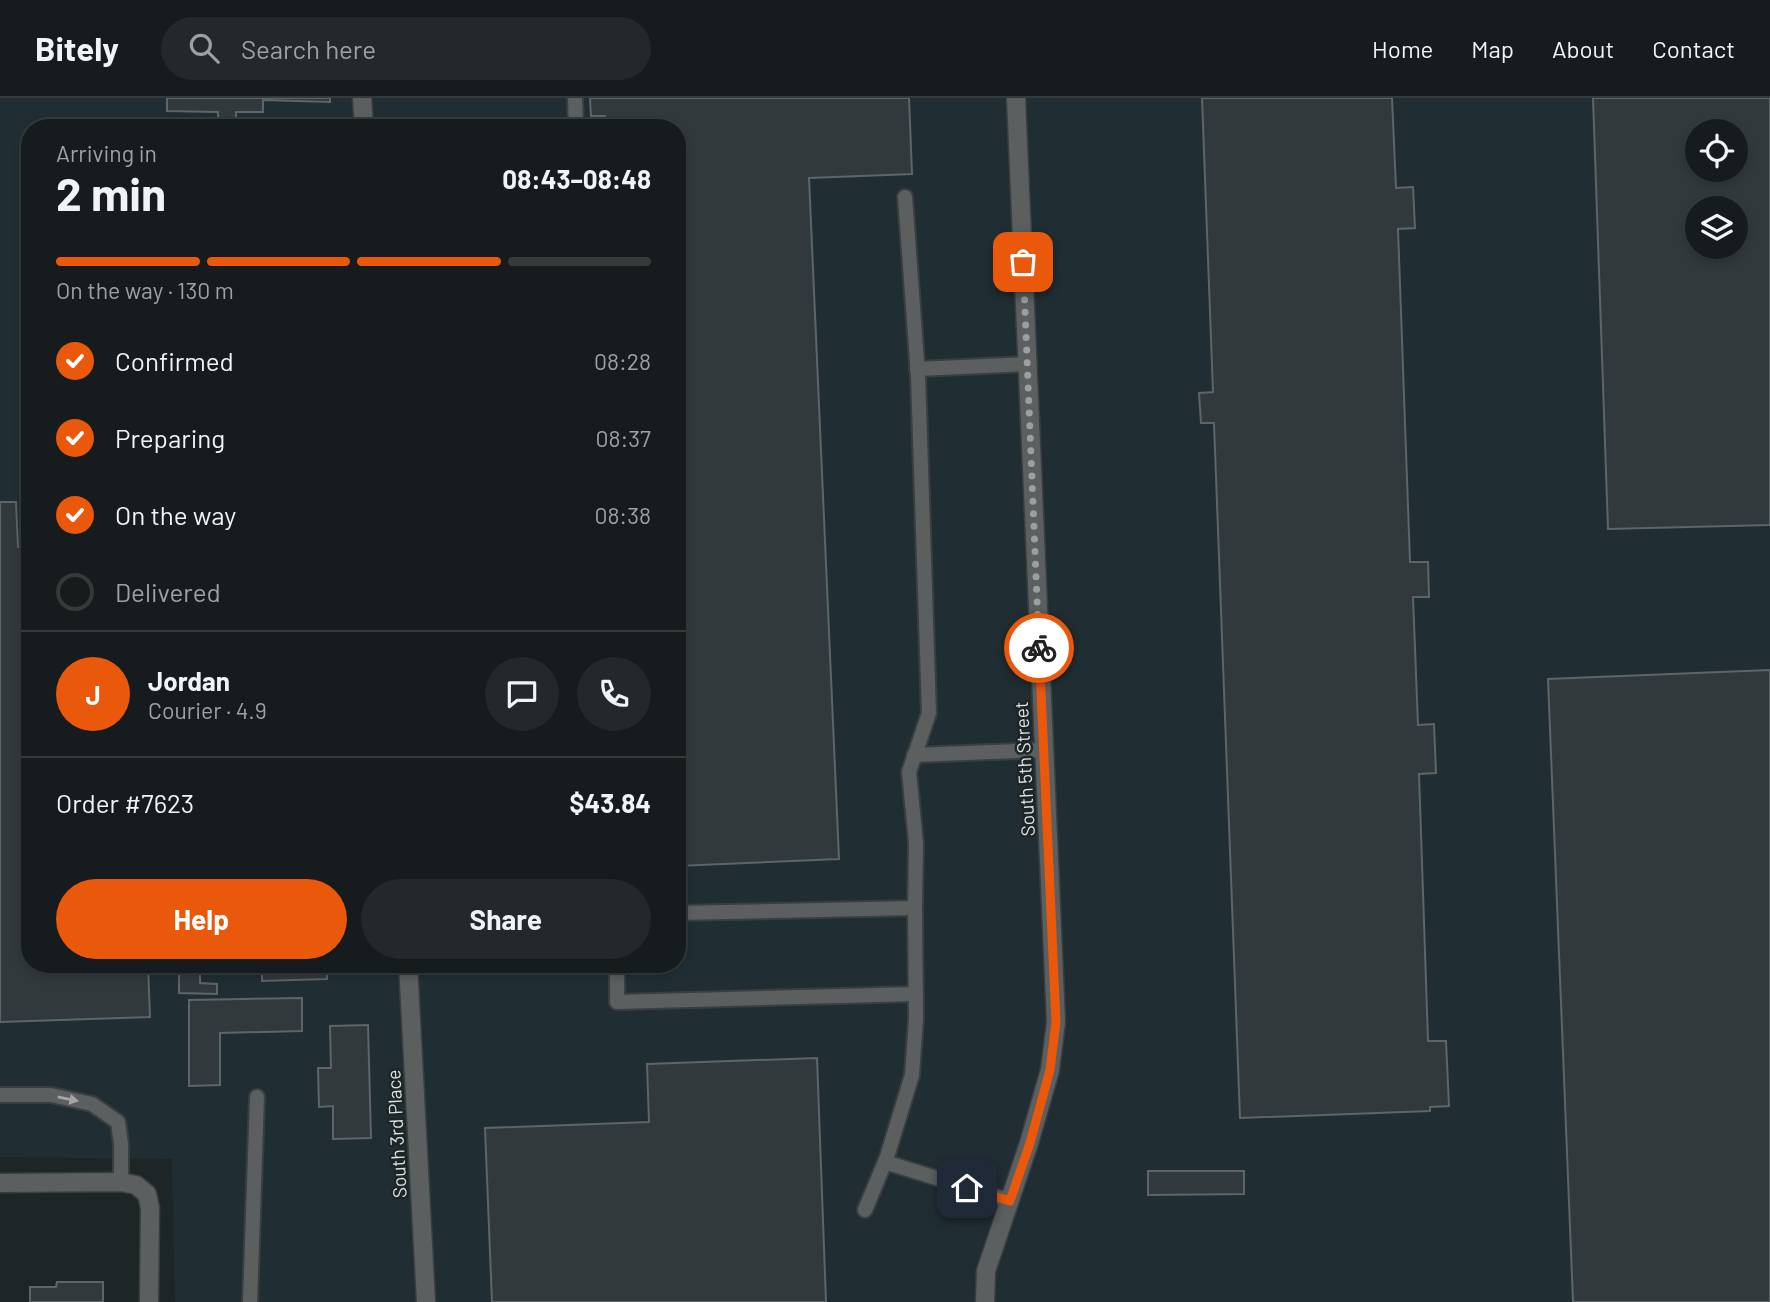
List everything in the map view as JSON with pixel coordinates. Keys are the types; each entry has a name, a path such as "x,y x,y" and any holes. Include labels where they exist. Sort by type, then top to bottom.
{"street":[{"path":"362,98 363,119"},
{"name":"South 5th Street","path":"985,1302 986,1270 1030,1143 1050,1070 1056,1022 1016,98"},
{"name":"South 3rd Place","path":"408,973 426,1302"},
{"path":"0,1183 121,1182 136,1185 147,1194 150,1208 149,1302"}],"lane":[{"path":"575,98 576,119"},
{"path":"865,1210 885,1163 912,1075 916,994 916,843 909,772 929,713 917,369 905,197"},
{"path":"917,369 1027,364"},
{"path":"914,755 1044,750"},
{"path":"686,913 915,908"},
{"path":"617,973 617,1002 916,994"},
{"path":"0,1095 51,1095 92,1104 118,1122 121,1182"},
{"path":"250,1302 257,1097"},
{"path":"885,1163 1010,1201"}],"shaded area":[{"path":"0,98 1770,98 1770,1302 175,1302 172,1159 0,1157"}],"building":[{"path":"167,98 330,98 330,102 263,100 263,112 236,112 236,119 218,119 218,112 167,111"},
{"path":"590,98 909,98 912,174 809,178 839,859 686,866 686,119 605,119 605,116 591,116"},
{"path":"1202,98 1392,98 1396,188 1413,187 1415,228 1398,229 1410,562 1428,562 1429,597 1413,597 1418,725 1434,724 1436,773 1419,774 1428,1041 1446,1041 1449,1106 1430,1107 1430,1111 1240,1118 1214,423 1201,423 1199,393 1213,392"},
{"path":"1593,98 1770,98 1770,525 1608,529"},
{"path":"0,502 16,502 18,547 21,547 21,973 148,973 150,1017 0,1022"},
{"path":"1770,670 1770,1302 1573,1302 1548,679"},
{"path":"179,973 200,973 200,983 217,984 217,994 179,993"},
{"path":"262,973 327,973 327,979 262,981"},
{"path":"302,998 302,1031 220,1033 220,1085 189,1086 189,1000"},
{"path":"368,1025 371,1138 333,1139 333,1106 319,1107 318,1068 331,1068 330,1026"},
{"path":"817,1058 826,1302 492,1302 485,1128 649,1122 647,1064"},
{"path":"1148,1171 1244,1171 1244,1194 1148,1195"},
{"path":"57,1282 103,1282 103,1302 30,1302 30,1287 56,1287"}],"way so far":[{"path":"1023,262 1039,648"}],"route":[{"path":"967,1188 1010,1201 1030,1143 1050,1070 1056,1022 1039,648"}]}
